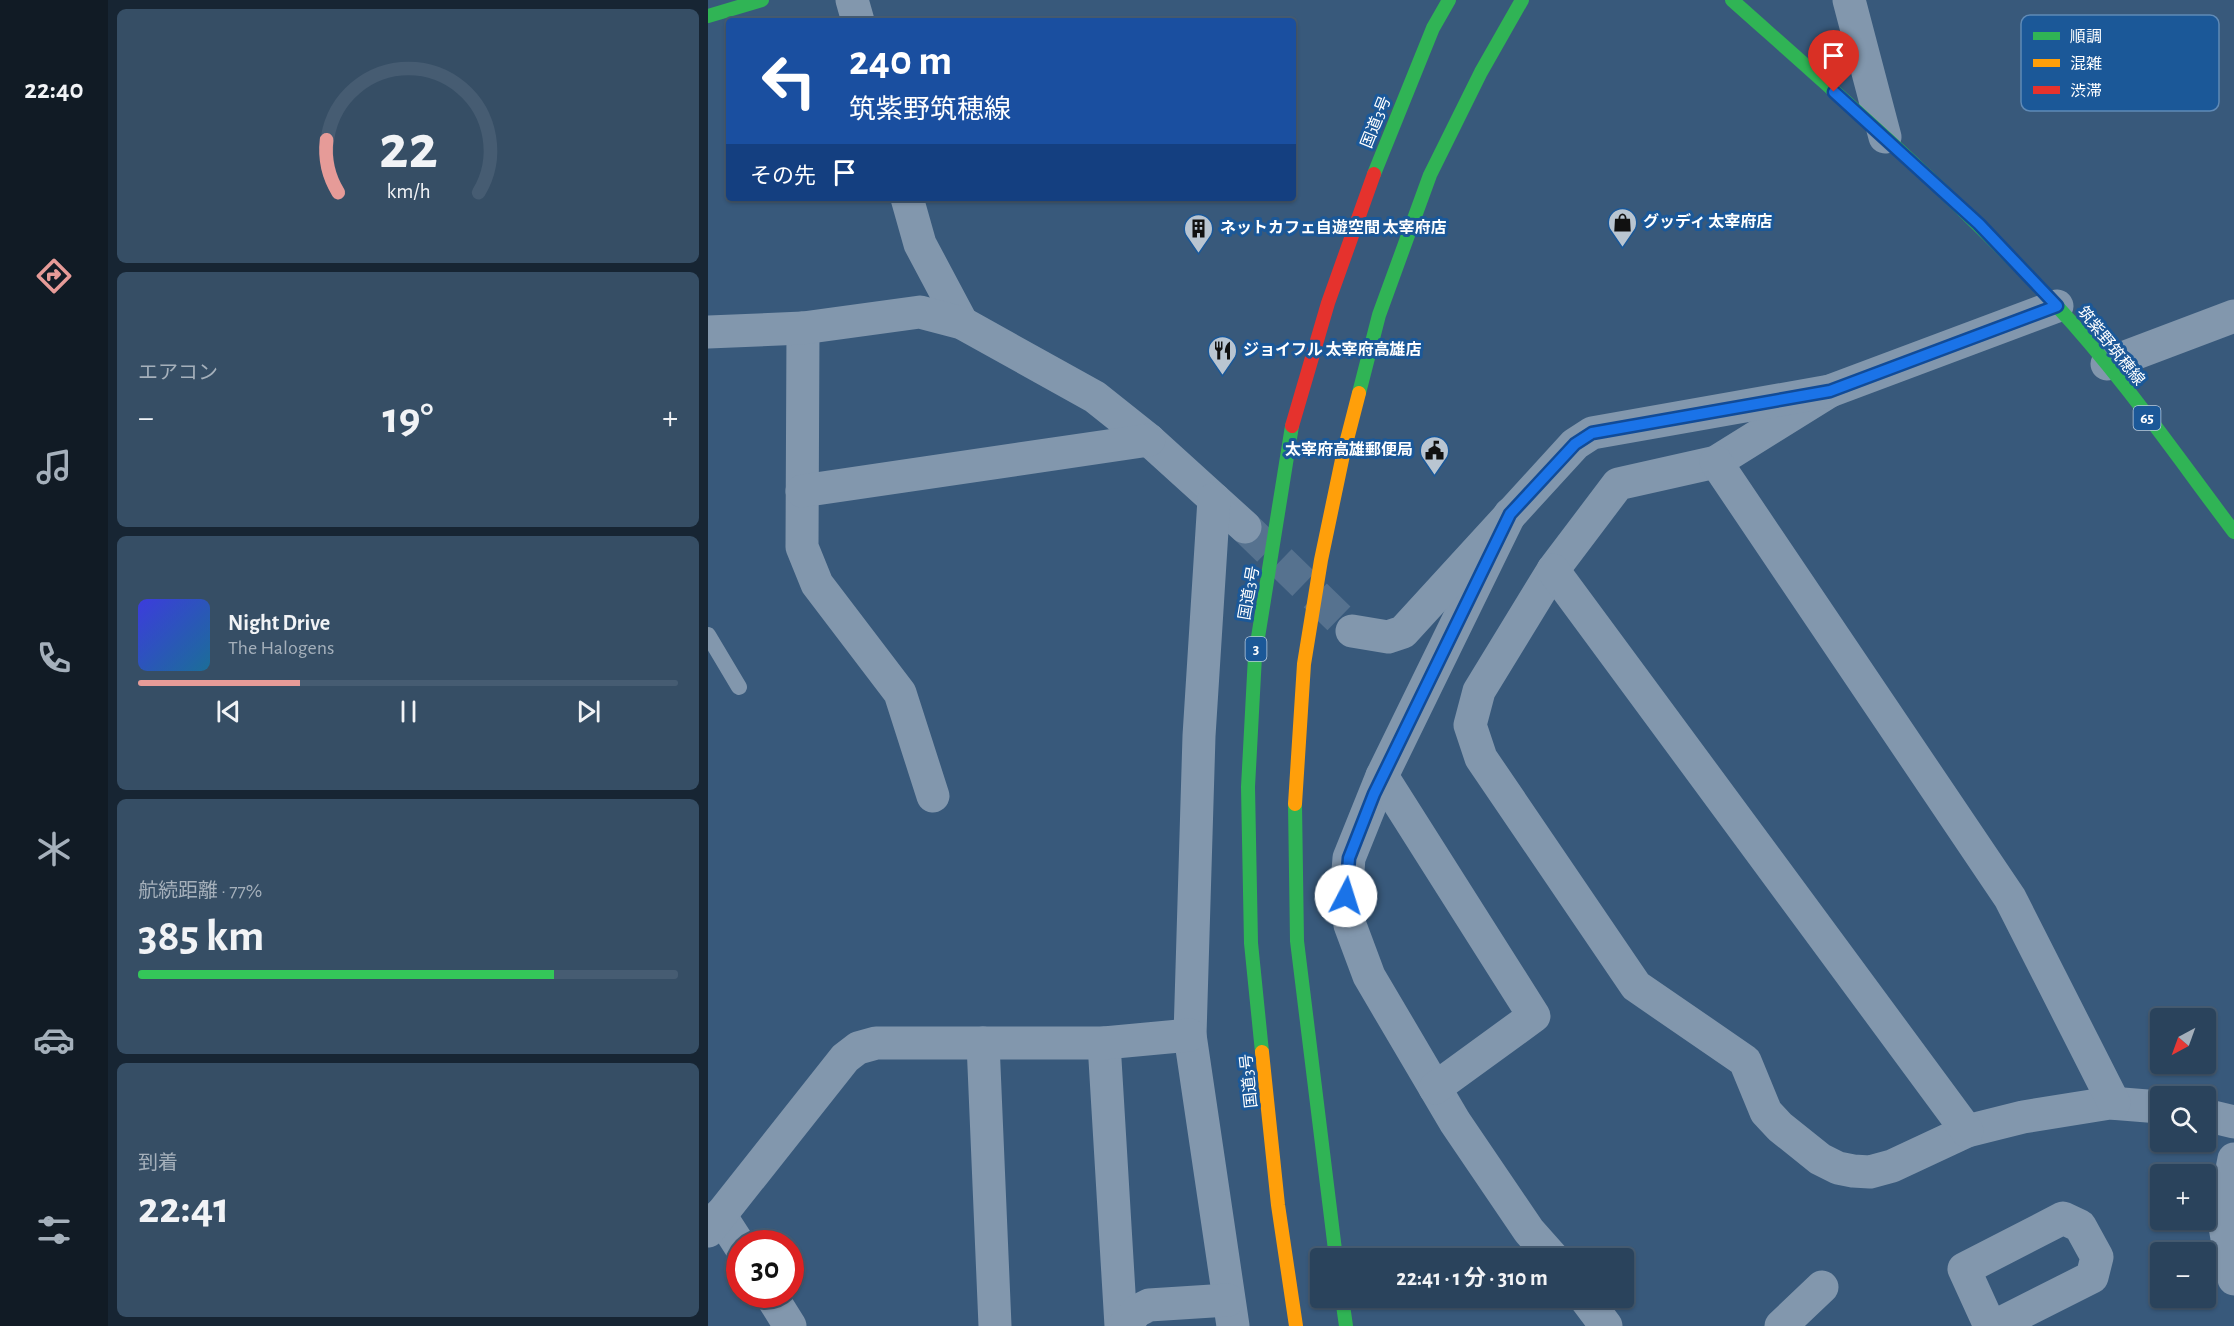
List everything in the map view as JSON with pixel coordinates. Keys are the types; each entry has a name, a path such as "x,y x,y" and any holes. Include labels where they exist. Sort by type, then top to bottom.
{"main road":[{"path":"708,16 762,0"},
{"name":"国道3号","path":"1296,1326 1278,1205 1251,943 1248,787 1255,656 1289,437 1328,303 1381,153 1432,28 1449,0"},
{"path":"1335,1248 1297,941 1295,796 1304,664 1321,560 1340,466 1379,315 1430,175 1481,72 1522,0"},
{"name":"筑紫野筑穂線","path":"1732,0 1979,224 2057,306 2107,364 2234,532"},
{"path":"1343,1308 1346,1326"}],"street":[{"path":"852,0 857,18"},
{"path":"1849,0 1885,137"},
{"path":"908,201 920,244 962,323"},
{"path":"1352,631 1388,637 1403,632 1575,444 1592,433 1830,391 2057,306"},
{"path":"708,332 803,328 920,312 962,323 1095,398 1149,440 1245,527"},
{"path":"2107,364 2234,316"},
{"path":"803,328 802,547 817,584 900,693 933,796"},
{"path":"1830,391 1716,462 1618,484 1553,570 1479,691 1470,725 1480,758 1636,986 1745,1061 1766,1112 1780,1127 1820,1159 1838,1168 1869,1172 1892,1166 1967,1131 2023,1118 2114,1103 2150,1106"},
{"path":"802,491 1149,440"},
{"path":"1716,462 2010,898 2114,1103"},
{"path":"1123,1326 1137,1311 1149,1305 1230,1313 1190,1035 1199,736 1214,499"},
{"path":"1510,514 1358,830 1349,858 1346,896 1350,925 1369,976 1455,1122 1529,1231 1543,1248"},
{"path":"1553,570 1967,1131"},
{"path":"1382,776 1534,1016 1435,1088"},
{"path":"726,1234 714,1223 845,1058 858,1048 876,1042 1104,1042 1190,1035"},
{"path":"1104,1042 1123,1326"},
{"path":"983,1043 995,1326"},
{"path":"2216,1118 2234,1122"},
{"path":"2234,1159 2223,1215 2234,1279"},
{"path":"1990,1326 1964,1269 2063,1218 2080,1226 2097,1257 2092,1277 1995,1326"},
{"path":"1781,1326 1822,1287"},
{"path":"779,1308 790,1326"},
{"path":"1592,1308 1606,1326"}],"lane":[{"path":"708,635 740,687"}],"tunnel":[{"path":"1245,527 1352,631"}],"traffic: fast":[{"path":"708,16 762,0"},
{"path":"1374,174 1433,28 1449,0"},
{"path":"1359,393 1379,315 1430,175 1481,72 1522,0"},
{"path":"1732,0 1938,186 2055,304 2125,387 2234,532"},
{"path":"1262,1052 1251,943 1248,787 1255,656 1292,426"},
{"path":"1295,804 1297,941 1335,1248"},
{"path":"1343,1308 1346,1326"}],"traffic: slow":[{"path":"1295,804 1304,664 1321,560 1343,455 1359,393"},
{"path":"1262,1052 1278,1205 1296,1326"}],"traffic: jam":[{"path":"1292,426 1328,303 1374,174"}],"place":[{"name":"グッディ 太宰府店","path":"1622,248"},
{"name":"ネットカフェ自遊空間 太宰府店","path":"1199,254"},
{"name":"ジョイフル 太宰府高雄店","path":"1222,376"},
{"name":"太宰府高雄郵便局","path":"1434,476"}],"route":[{"path":"1346,896 1349,858 1358,830 1391,756 1510,514 1575,444 1592,433 1830,391 2057,306 1979,224 1834,92"}]}
